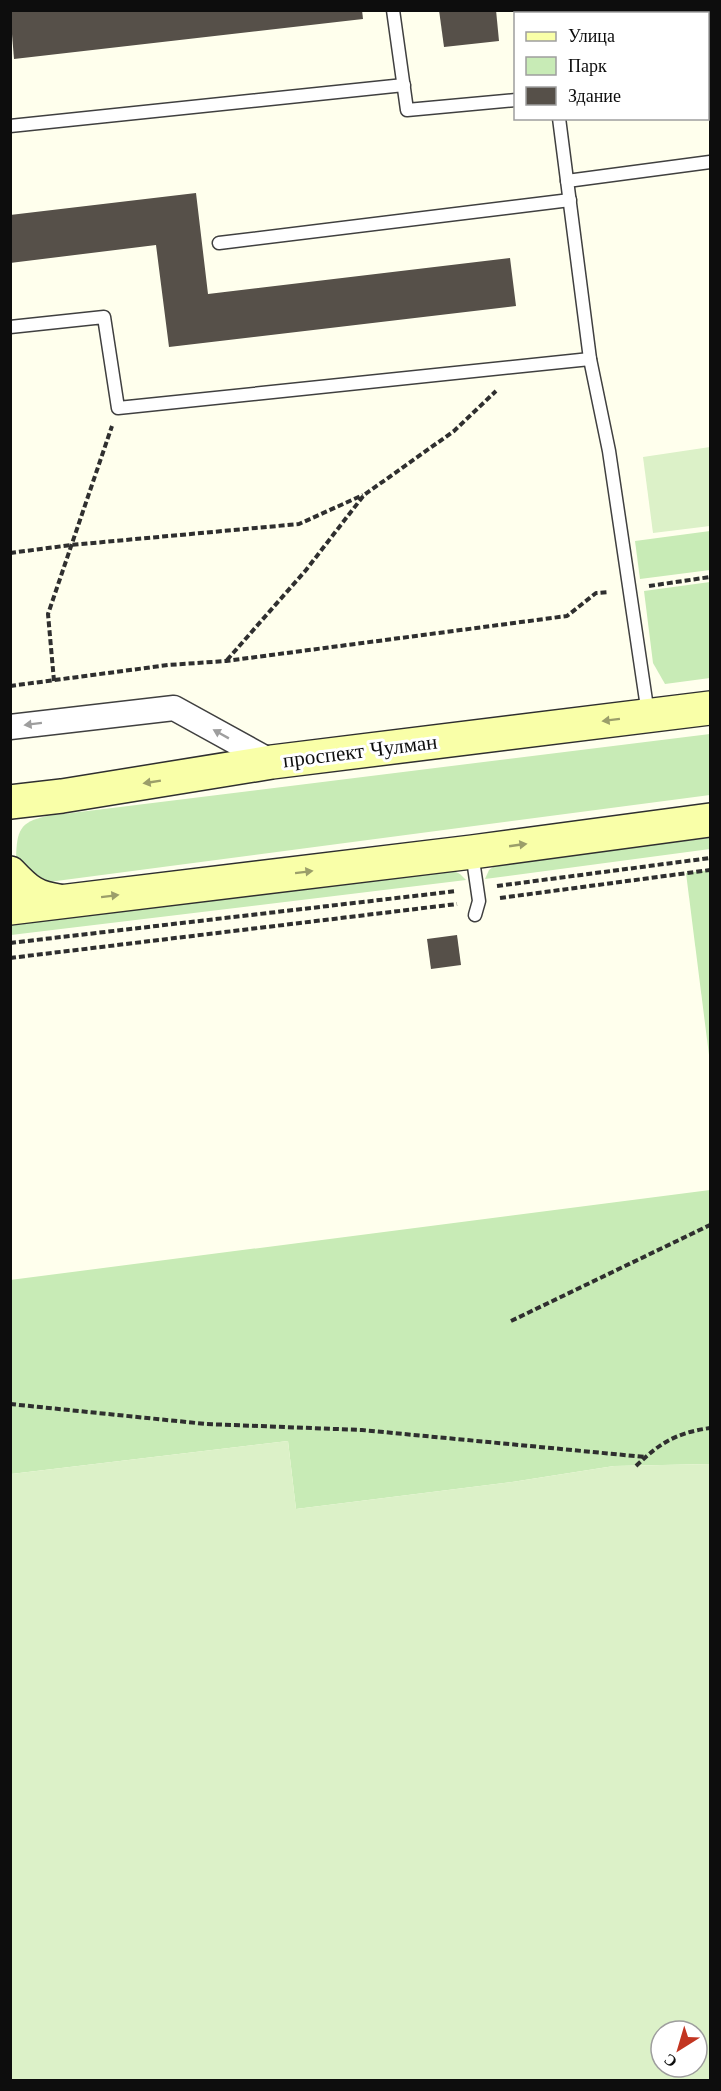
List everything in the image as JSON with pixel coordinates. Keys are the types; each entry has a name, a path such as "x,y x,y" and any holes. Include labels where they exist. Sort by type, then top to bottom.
{"main road":[{"name":"проспект Чулман","path":"10,818 24,806 26,801 272,762 711,708"},
{"path":"10,908 472,852 711,819"},
{"path":"10,873 25,888 41,898 64,902"}],"street":[{"path":"10,727 174,708 272,762"}],"lane":[{"path":"393,10 407,110 514,100"},
{"path":"709,56 711,75"},
{"path":"10,126 404,85"},
{"path":"559,120 590,358 609,452 648,715"},
{"path":"567,181 711,162"},
{"path":"219,243 570,200"},
{"path":"10,327 104,317 118,408 590,358"},
{"path":"472,852 478,895 475,915"}],"path":[{"path":"10,553 71,545 300,524 364,495 454,431 522,365"},
{"path":"54,681 48,614 118,408"},
{"path":"226,661 306,570 364,495"},
{"path":"10,686 168,665 226,661 567,616 596,593 711,577"},
{"path":"10,958 478,895 711,858"},
{"path":"10,943 711,870"},
{"path":"511,1321 711,1225"},
{"path":"10,1404 206,1424 362,1430 645,1457"},
{"path":"636,1466 655,1447 685,1432 711,1428"}],"green space":[{"path":"710,447 710,526 653,533 643,457"},
{"path":"710,531 710,570 640,579 635,541"},
{"path":"710,582 710,678 665,684 653,663 644,591"},
{"path":"710,734 710,795 41,883 16,858 17,841 21,829 30,821 47,816"},
{"path":"710,838 710,849 485,879 489,870 497,864"},
{"path":"450,869 466,880 11,935 10,924"},
{"path":"710,870 710,1063 686,873"},
{"path":"710,1190 710,1464 614,1466 512,1482 296,1509 288,1441 11,1474 10,1280"},
{"path":"288,1441 296,1509 512,1482 614,1466 710,1464 710,2080 11,2080 11,1474"}],"building":[{"path":"10,10 362,10 363,19 14,59"},
{"path":"439,10 496,10 499,41 444,47"},
{"path":"196,193 208,294 510,258 516,306 169,347 156,245 10,263 10,215"},
{"path":"457,935 461,965 431,969 427,939"}]}
